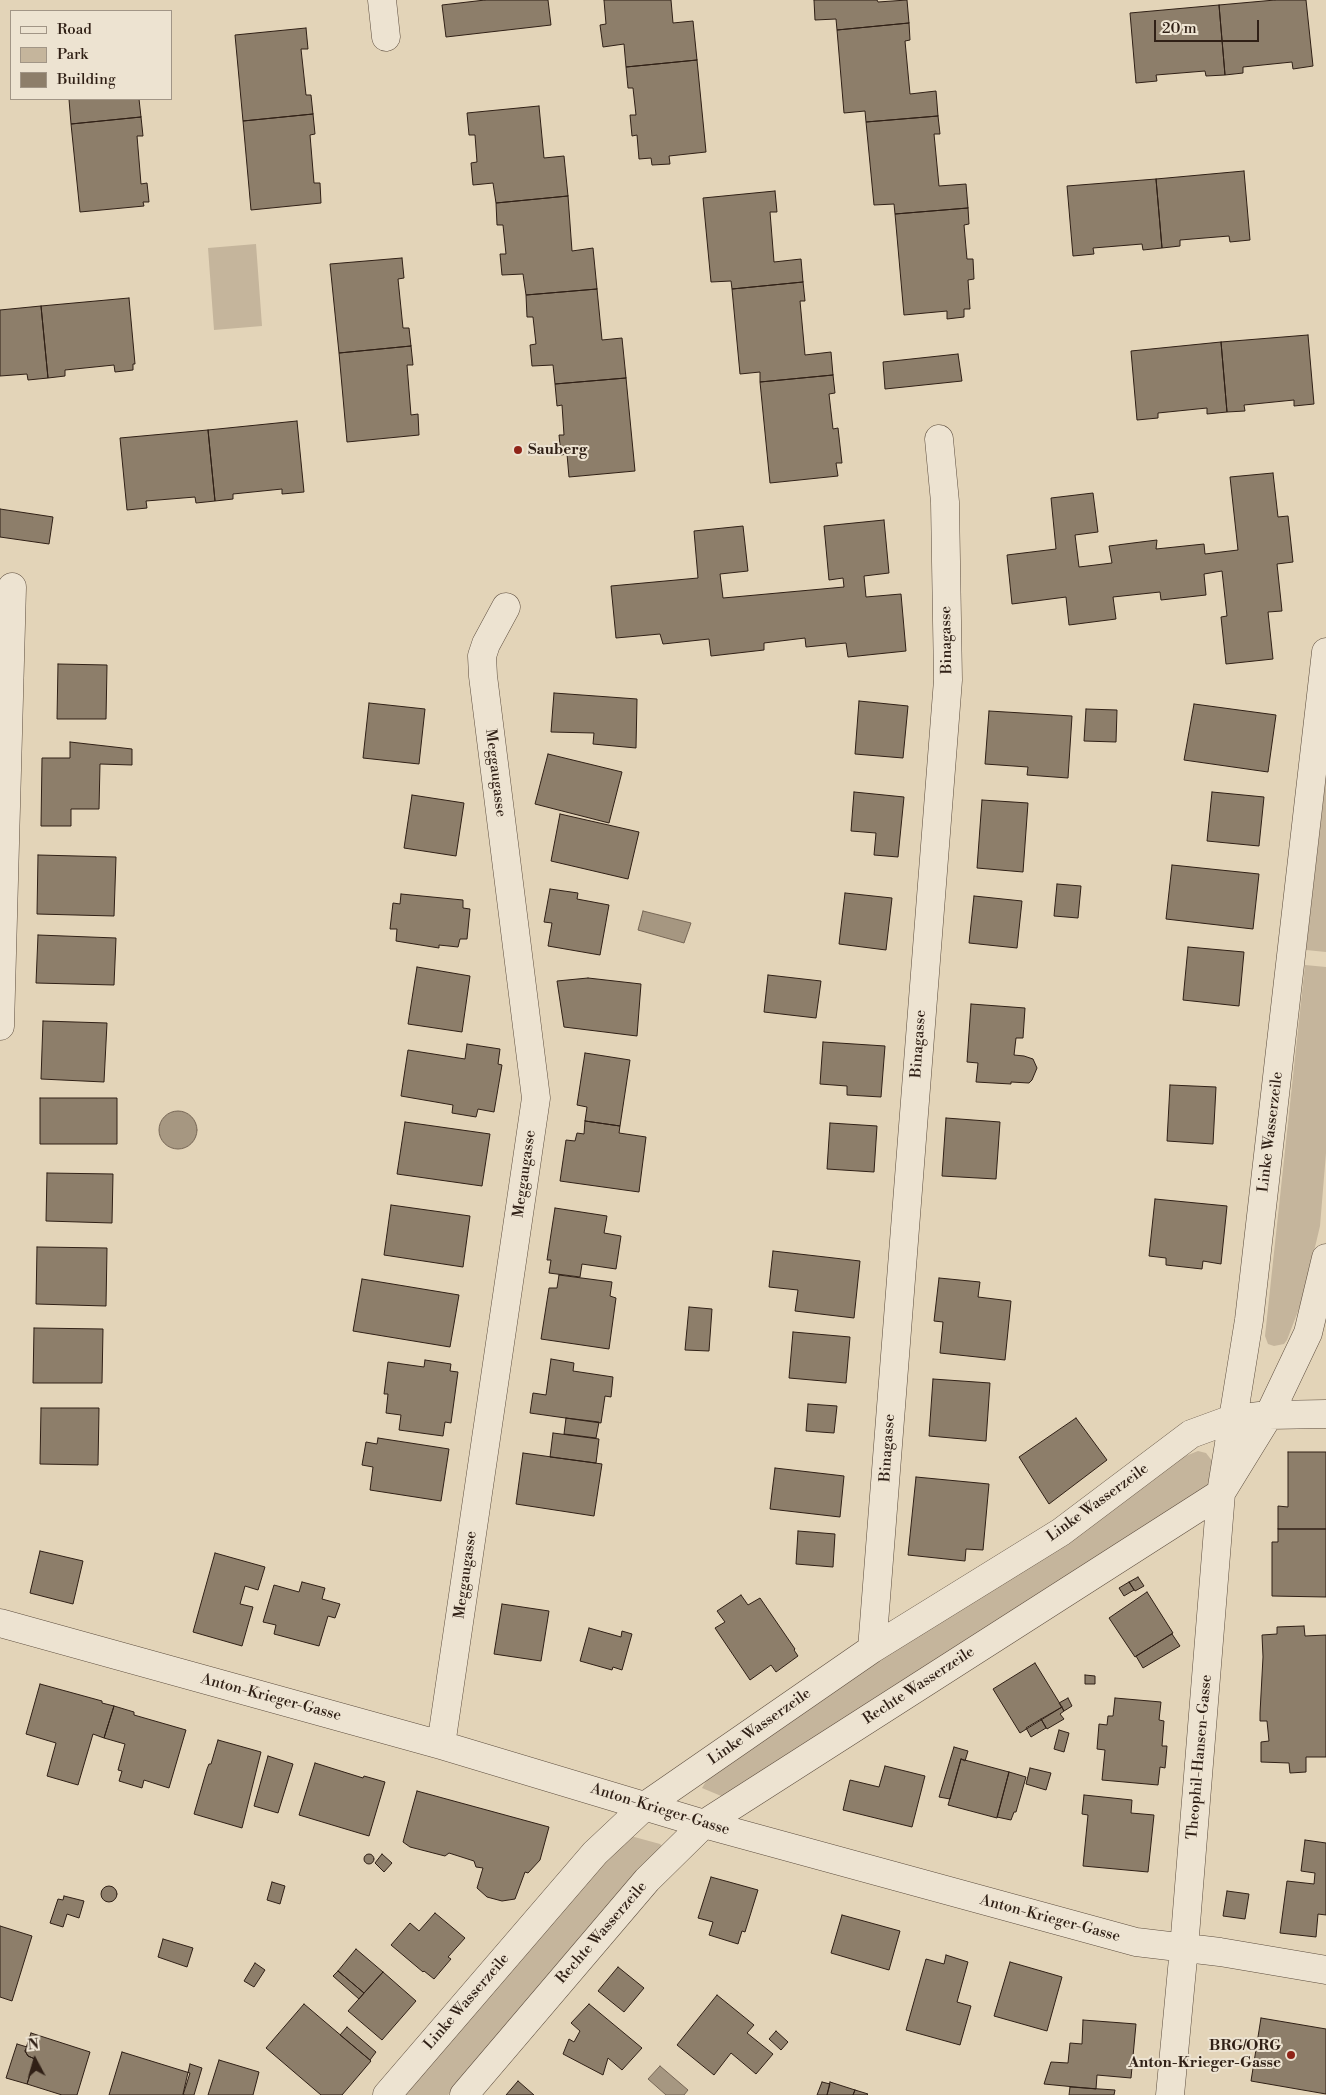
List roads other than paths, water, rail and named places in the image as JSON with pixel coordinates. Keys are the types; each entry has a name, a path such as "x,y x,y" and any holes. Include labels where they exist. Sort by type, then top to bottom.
{"street":[{"path":"382,0 386,37"},
{"name":"Binagasse","path":"872,1650 948,680 945,502 939,439"},
{"path":"0,1026 12,587"},
{"name":"Meggaugasse","path":"441,1745 536,1098 483,676 482,656 486,644 506,607"},
{"name":"Linke Wasserzeile","path":"387,2095 595,1853 645,1806 872,1650 1061,1532 1191,1434 1232,1419 1249,1320 1326,652"},
{"name":"Rechte Wasserzeile","path":"464,2095 647,1880 704,1824 1221,1493 1269,1415 1308,1333 1326,1258"},
{"path":"1232,1419 1269,1415 1326,1414"},
{"name":"Theophil-Hansen-Gasse","path":"1170,2095 1184,1948 1221,1493 1232,1419"},
{"name":"Anton-Krieger-Gasse","path":"0,1623 441,1745 704,1824 1136,1942 1220,1952 1326,1970"}],"place":[{"name":"Sauberg","path":"518,450"},
{"name":"BRG/ORG Anton-Krieger-Gasse","path":"1291,2055"}]}
